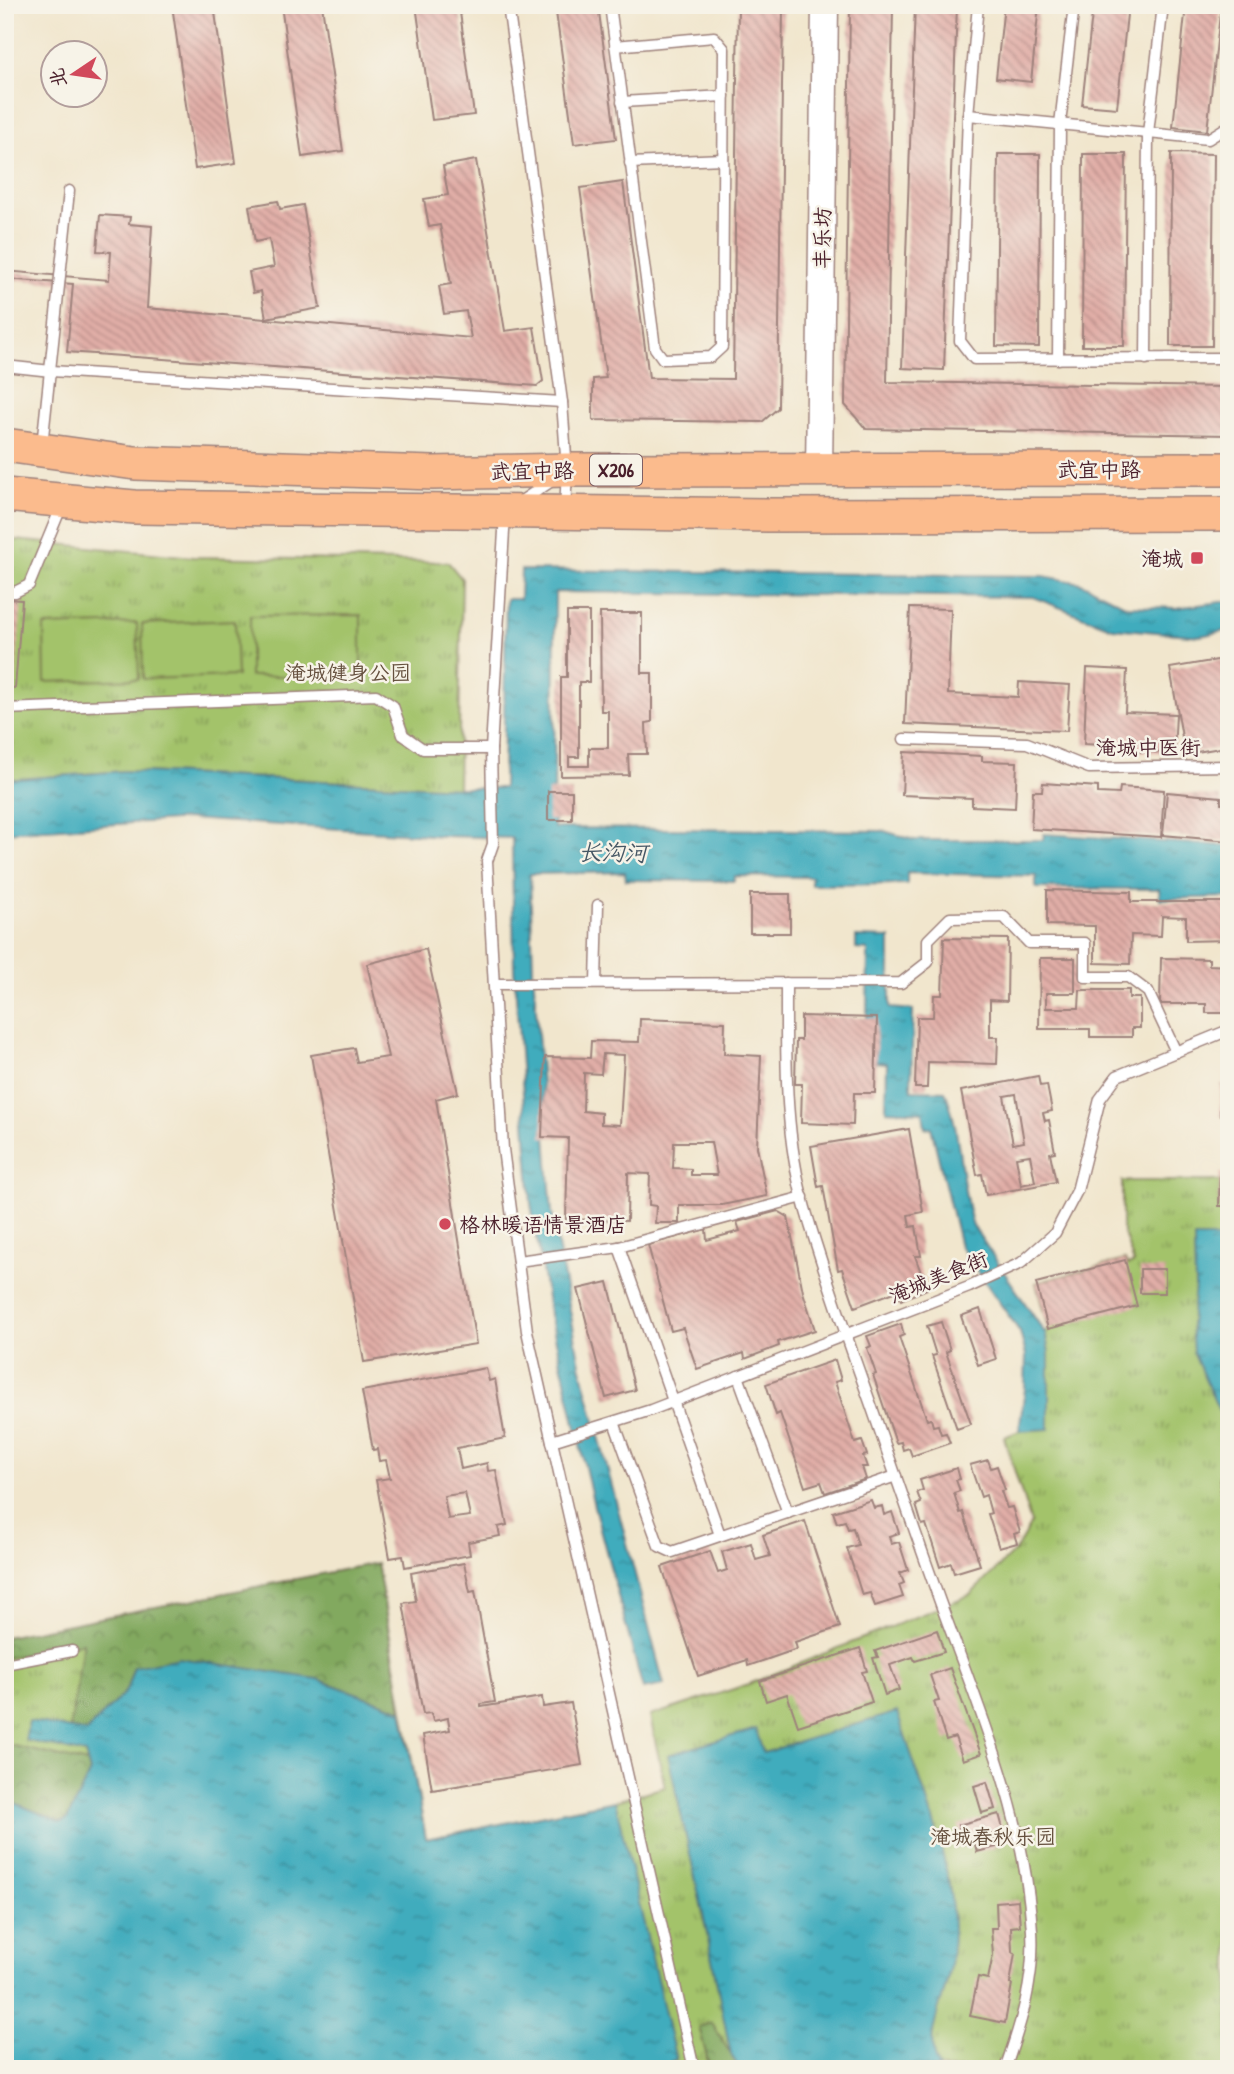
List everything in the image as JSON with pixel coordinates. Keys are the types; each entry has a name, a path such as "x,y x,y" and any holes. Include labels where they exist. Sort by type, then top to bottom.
{"main road":[{"name":"武宜中路","path":"5,445 135,463 433,472 1229,469"},
{"name":"武宜中路","path":"5,495 134,507 565,514 1229,514"}],"street":[{"name":"丰乐坊","path":"819,471 825,5"}],"lane":[{"path":"508,5 562,402 566,470 565,514"},
{"path":"610,5 615,46 622,102 630,163 655,348 663,359 712,357 722,347 724,49 714,37 615,46"},
{"path":"978,5 968,116 960,341 974,359 1229,358"},
{"path":"1058,359 1060,124 1074,5"},
{"path":"1146,359 1148,133 1163,5"},
{"path":"622,102 724,96"},
{"path":"968,116 1208,139 1229,126"},
{"path":"630,163 723,159"},
{"path":"42,449 69,191"},
{"path":"5,366 562,402"},
{"path":"566,470 505,513 491,749 493,844 487,861 503,1149 527,1331 694,2069"},
{"path":"5,592 15,592 29,585 64,500"},
{"path":"5,709 376,695 393,706 403,735 423,749 491,749"},
{"name":"淹城中医街","path":"904,739 1027,743 1089,768 1229,766"},
{"path":"596,983 598,905"},
{"path":"494,984 901,983 928,962 928,940 950,918 1004,917 1029,943 1085,943 1084,976 1128,977 1148,992 1176,1052"},
{"path":"786,983 786,1100 803,1197 846,1334 1002,1769 1025,1859 1032,1933 1030,1983 1005,2069"},
{"name":"淹城美食街","path":"552,1441 614,1422 738,1376 969,1287 1021,1263 1055,1233 1077,1191 1100,1099 1117,1076 1229,1030"},
{"path":"518,1261 619,1247 803,1197"},
{"path":"619,1247 720,1535"},
{"path":"738,1376 788,1513"},
{"path":"614,1422 659,1546 672,1552 896,1476"},
{"path":"5,1664 72,1651"}],"green space":[{"name":"淹城健身公园","path":"5,539 193,557 448,562 462,579 458,788 125,771 5,780"},
{"path":"361,615 361,676 250,676 250,616"},
{"path":"235,620 237,676 143,679 142,624"},
{"path":"137,623 139,679 45,682 44,626"},
{"name":"淹城春秋乐园","path":"1122,1181 1220,1181 1219,1206 1229,1206 1229,2069 5,2069 5,1637 377,1563 426,1839 615,1801 665,1787 650,1716 749,1684 970,1595 1016,1550 1031,1523 1004,1437 1019,1431 1049,1428 1049,1352 1045,1333 1048,1329 1036,1283 1125,1260 1127,1265 1134,1263 1122,1228"},
{"path":"377,1563 402,1710 317,1679 134,1667 126,1691 86,1732 70,1729 83,1643 5,1658 5,1637"},
{"path":"5,1744 88,1763 90,1772 67,1820 61,1822 5,1799"},
{"path":"712,2023 740,2069 710,2069 699,2027"}],"water":[{"name":"长沟河","path":"521,570 1043,576 1081,583 1127,606 1176,608 1229,601 1229,630 1200,636 1113,628 1033,597 555,592 554,828 884,831 914,840 1043,840 1044,834 1229,846 1229,897 1160,899 1159,889 1036,888 1036,876 907,873 907,884 811,885 811,877 735,876 734,881 626,880 625,872 530,874 533,971 552,1213 580,1364 664,1685 643,1689 594,1506 549,1310 531,1204 514,968 512,838 189,819 5,832 5,780 125,771 503,788 506,599 520,599"},
{"path":"856,937 890,938 890,1008 913,1010 911,1090 945,1091 955,1124 973,1226 1045,1333 1049,1352 1049,1429 1019,1431 1025,1389 1026,1355 1020,1332 960,1246 931,1127 925,1128 923,1112 886,1110 887,1063 876,1062 867,1018 868,950 856,949"},
{"path":"1194,1238 1229,1238 1229,1423 1223,1420 1193,1352 1191,1323 1195,1287"},
{"path":"179,1658 317,1679 402,1710 426,1839 615,1801 676,2060 671,2061 670,2069 5,2069 5,1799 61,1822 67,1820 90,1772 85,1754 25,1740 29,1721 86,1732 126,1691 134,1667"},
{"path":"897,1712 941,1847 951,1902 951,1959 932,2045 939,2069 740,2069 731,2055 668,1755 756,1729 763,1753"}],"building":[{"path":"172,5 214,5 236,163 195,169"},
{"path":"281,5 322,5 343,151 302,157"},
{"path":"416,5 459,5 474,115 432,120"},
{"path":"555,5 598,5 616,139 574,144"},
{"path":"738,5 783,5 778,408 762,422 593,420 593,379 606,378 580,188 623,182 649,378 733,379"},
{"path":"850,5 893,5 887,382 1229,387 1229,435 866,429 845,405"},
{"path":"915,5 957,5 944,370 902,368"},
{"path":"1004,5 1039,5 1031,82 996,78"},
{"path":"1093,5 1128,5 1117,108 1082,105"},
{"path":"1186,5 1221,5 1207,131 1173,127"},
{"path":"1171,153 1214,154 1212,346 1170,346"},
{"path":"998,154 1040,154 1039,347 996,346"},
{"path":"1083,154 1126,154 1124,346 1082,346"},
{"path":"476,160 505,331 534,327 543,381 537,386 67,352 73,284 5,279 5,271 109,280 111,252 97,251 100,215 130,217 129,224 152,226 147,308 471,338 466,311 444,314 439,286 451,284 440,225 429,227 424,199 448,195 443,166"},
{"path":"278,201 280,209 303,205 320,308 266,318 261,291 253,293 249,272 274,267 269,239 255,242 249,206"},
{"path":"5,599 22,600 15,688 5,687"},
{"path":"910,608 951,609 948,694 1018,697 1019,682 1070,685 1067,731 905,724"},
{"path":"567,612 589,612 589,682 579,682 579,757 569,757 569,766 589,766 589,748 608,748 608,711 601,711 600,613 642,613 642,673 652,673 652,722 646,723 647,754 628,754 629,775 561,776 561,677 567,677"},
{"path":"1229,658 1229,737 1224,738 1226,747 1185,754 1170,668"},
{"path":"1087,668 1127,670 1125,712 1176,714 1174,753 1120,751 1120,746 1084,744"},
{"path":"904,752 982,756 982,761 1017,762 1015,808 972,806 972,798 902,795"},
{"path":"1043,783 1098,787 1098,793 1119,794 1120,787 1164,790 1161,837 1031,829 1033,791 1042,791"},
{"path":"548,791 572,791 572,820 548,820"},
{"path":"1167,792 1221,797 1221,804 1229,804 1229,841 1163,835"},
{"path":"1047,890 1131,892 1131,902 1227,902 1229,940 1186,941 1186,917 1162,916 1161,936 1131,935 1130,964 1095,963 1095,926 1047,925"},
{"path":"750,894 790,894 790,933 750,933"},
{"path":"944,938 1008,939 1007,1001 990,1000 990,1037 998,1037 997,1064 928,1062 927,1088 915,1088 917,1017 933,1017 934,995 942,995"},
{"path":"426,949 458,1093 436,1099 476,1344 364,1362 311,1055 354,1048 357,1062 388,1057 367,964"},
{"path":"1040,958 1075,958 1075,993 1046,993 1046,1008 1079,1008 1080,990 1129,990 1129,998 1140,998 1140,1028 1132,1028 1132,1037 1090,1037 1090,1029 1039,1029"},
{"path":"1161,958 1209,959 1209,965 1229,966 1229,1013 1206,1013 1206,1004 1160,1004"},
{"path":"801,1016 877,1018 875,1093 854,1093 853,1125 801,1123 802,1084 795,1084 796,1040 801,1040"},
{"path":"640,1019 725,1022 724,1054 761,1056 757,1147 767,1196 722,1205 679,1205 679,1223 655,1223 656,1206 649,1205 650,1174 628,1173 627,1221 566,1219 568,1138 542,1137 545,1057 590,1058 591,1041 639,1042","holes":["603,1054 624,1055 620,1125 601,1124 601,1113 583,1111 584,1073 601,1074","674,1142 711,1142 717,1175 691,1175 691,1169 673,1168"]},
{"path":"1038,1076 1040,1086 1047,1085 1052,1111 1043,1113 1045,1121 1049,1120 1055,1152 1050,1153 1056,1182 986,1195 982,1174 977,1175 961,1091","holes":["1016,1094 1024,1142 1013,1144 1004,1096","1030,1155 1035,1182 1021,1185 1016,1157"]},
{"path":"1221,1084 1229,1084 1229,1116 1220,1116"},
{"path":"909,1129 923,1212 908,1215 910,1227 916,1226 921,1256 915,1256 927,1289 901,1300 897,1291 855,1307 842,1269 838,1270 823,1186 818,1187 811,1146"},
{"path":"1220,1173 1229,1174 1229,1206 1219,1206"},
{"path":"778,1211 788,1217 803,1292 815,1330 778,1342 779,1346 745,1359 744,1353 697,1369 683,1328 671,1331 648,1245 706,1229 707,1240 740,1231 737,1222"},
{"path":"1125,1260 1137,1306 1048,1329 1036,1283"},
{"path":"1140,1269 1165,1269 1165,1293 1140,1293"},
{"path":"608,1282 635,1390 606,1398 578,1289"},
{"path":"980,1309 996,1359 978,1365 961,1316"},
{"path":"941,1322 950,1350 946,1352 971,1424 957,1429 932,1356 936,1355 927,1326"},
{"path":"901,1324 904,1335 899,1337 927,1420 931,1419 933,1426 938,1425 941,1434 946,1433 950,1443 912,1456 909,1448 903,1450 901,1442 896,1443 873,1375 876,1374 867,1348 871,1346 867,1336"},
{"path":"835,1360 841,1380 835,1382 855,1443 862,1441 867,1455 863,1456 867,1467 862,1467 866,1479 825,1493 821,1482 805,1487 780,1413 776,1415 766,1384"},
{"path":"486,1368 489,1381 495,1379 505,1438 457,1448 461,1469 487,1463 488,1471 496,1470 507,1525 498,1527 500,1536 468,1542 470,1555 405,1567 403,1556 390,1558 376,1480 390,1478 386,1460 379,1461 377,1449 373,1450 362,1391","holes":["465,1493 470,1516 448,1519 444,1496"]},
{"path":"1227,1441 1229,1511 1221,1509 1220,1482"},
{"path":"988,1460 991,1468 997,1466 1005,1490 1001,1491 1007,1508 1012,1507 1020,1532 1014,1534 1017,1543 999,1548 988,1514 991,1513 986,1495 981,1497 970,1465"},
{"path":"957,1468 960,1479 956,1480 960,1491 954,1493 980,1565 954,1573 951,1563 940,1567 926,1524 922,1525 916,1505 921,1503 917,1492 923,1490 920,1480"},
{"path":"871,1500 874,1508 882,1506 884,1515 892,1512 899,1533 889,1536 891,1544 899,1542 908,1570 900,1573 904,1583 899,1585 903,1597 875,1606 870,1593 862,1595 847,1548 858,1545 853,1528 848,1529 845,1521 837,1523 833,1512"},
{"path":"805,1521 840,1627 795,1642 797,1649 748,1666 747,1660 698,1676 662,1567 710,1551 718,1573 727,1570 722,1552 751,1543 756,1560 770,1556 763,1535"},
{"path":"464,1563 470,1592 475,1591 495,1702 481,1704 481,1707 542,1697 543,1707 571,1703 582,1765 432,1790 423,1735 450,1730 448,1718 433,1721 431,1713 423,1714 403,1603 416,1601 411,1573"},
{"path":"937,1630 944,1652 915,1661 913,1657 890,1665 899,1690 885,1695 873,1658 878,1657 875,1651"},
{"path":"860,1648 867,1671 862,1672 872,1702 798,1726 787,1694 766,1701 760,1681"},
{"path":"950,1668 981,1754 963,1760 955,1737 946,1740 934,1702 939,1701 930,1675"},
{"path":"987,1782 995,1809 982,1813 974,1786"},
{"path":"999,1814 1004,1832 992,1834 996,1847 977,1852 974,1841 963,1844 958,1825"},
{"path":"1018,1900 1020,1926 1011,1927 1012,1952 1015,1953 1005,2023 970,2016 978,1977 988,1979 993,1955 991,1928 997,1928 996,1902"}],"place":[{"name":"淹城","path":"1197,558"},
{"name":"格林暖语情景酒店","path":"445,1224"}]}
